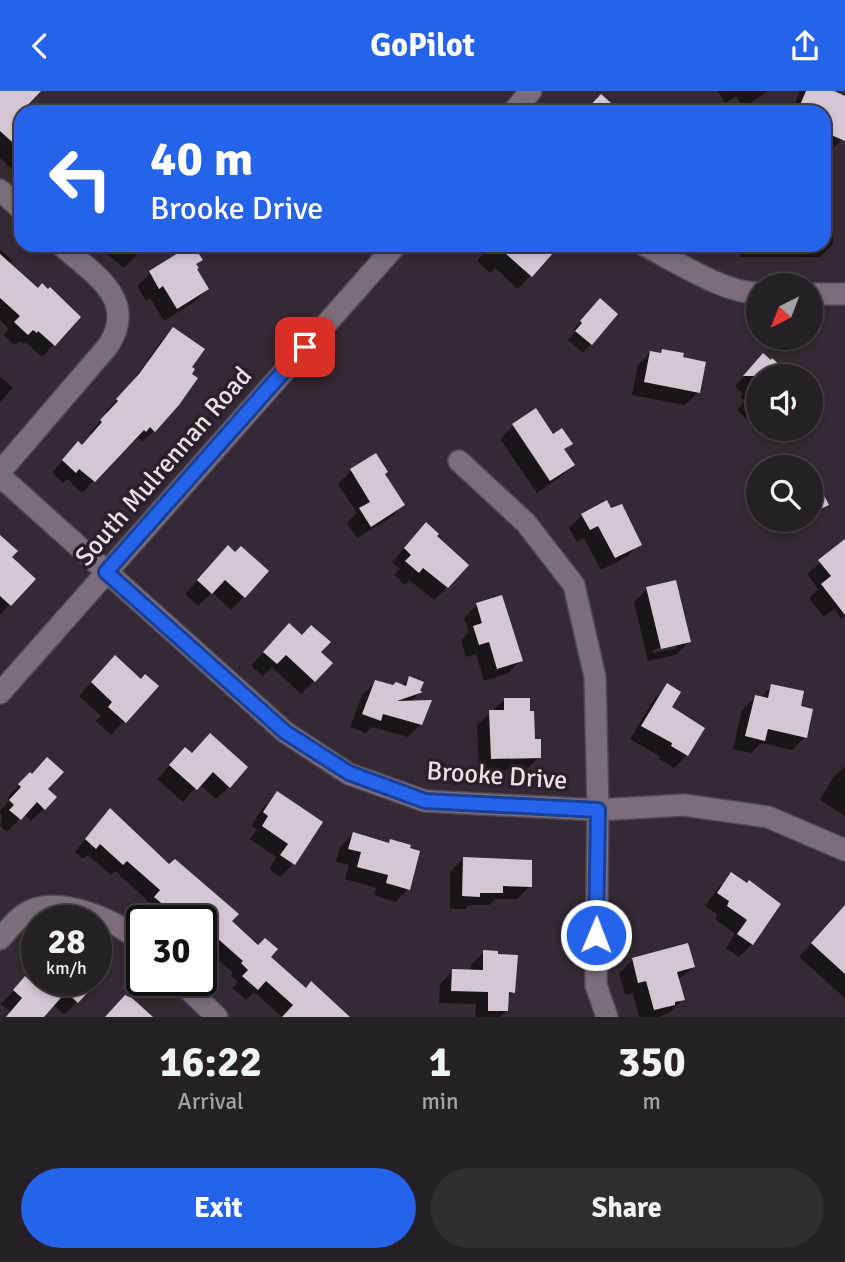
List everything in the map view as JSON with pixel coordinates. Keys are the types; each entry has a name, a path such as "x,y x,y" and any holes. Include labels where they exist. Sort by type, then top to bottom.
{"street":[{"path":"519,105 531,91"},
{"path":"0,190 14,203"},
{"path":"0,474 116,335 119,313 113,294 68,252"},
{"name":"South Mulrennan Road","path":"0,693 390,252"},
{"path":"657,252 698,274 746,293"},
{"path":"823,294 845,294"},
{"path":"459,461 526,523 574,585 595,677 598,810 596,985 607,1017"},
{"name":"Brooke Drive","path":"0,474 285,732 349,773 425,801 598,810 684,805 768,817 845,850"},
{"path":"0,939 17,919 29,911 43,907 76,908 126,932"},
{"path":"195,996 217,1017"}],"building":[{"path":"0,91 41,91 28,105 14,105 14,144 0,131"},
{"path":"806,91 834,91 845,96 845,141 831,135 831,105 800,105"},
{"path":"601,94 613,105 591,105"},
{"path":"180,252 198,252 203,260 196,264 199,268 197,269 209,289 177,309 163,286 159,289 149,271"},
{"path":"504,252 554,252 532,277"},
{"path":"0,254 38,288 42,283 48,289 50,287 81,317 55,346 38,331 37,333 33,330 28,335 14,322 20,316 0,298"},
{"path":"600,298 618,314 592,345 575,331"},
{"path":"173,327 205,349 192,367 195,369 192,374 198,378 155,432 150,427 146,432 144,430 95,482 79,469 76,473 62,460 78,441 82,445 102,422 100,420 118,401 116,399 139,374"},
{"path":"662,349 684,353 683,357 706,362 700,393 644,382 650,351 661,353"},
{"path":"763,353 779,364 753,364"},
{"path":"536,408 553,434 562,428 573,444 564,449 575,465 550,481 512,424"},
{"path":"376,453 388,472 385,474 405,505 371,527 359,508 370,502 350,469"},
{"path":"823,493 829,505 823,508"},
{"path":"607,500 611,508 622,504 642,545 615,558 598,526 590,530 581,514"},
{"path":"426,522 439,534 437,536 469,565 448,588 423,568 419,573 405,561 411,555 404,548"},
{"path":"0,535 18,551 12,557 36,579 11,606 0,596"},
{"path":"845,539 845,615 821,584 831,576 818,560"},
{"path":"228,545 235,552 241,546 269,571 245,598 225,580 212,594 197,580"},
{"path":"676,580 691,642 661,649 646,587"},
{"path":"502,595 523,661 497,669 489,642 479,645 473,626 482,623 476,603"},
{"path":"289,623 302,635 311,625 331,642 321,652 333,663 315,682 286,655 277,664 263,652"},
{"path":"115,655 141,679 145,674 159,686 126,723 108,707 112,702 91,682"},
{"path":"409,676 424,682 420,691 423,692 397,701 432,700 422,725 383,714 381,721 362,714 375,680 406,686"},
{"path":"667,683 681,692 672,707 705,728 688,756 671,746 672,743 641,726"},
{"path":"771,684 804,691 801,706 813,709 807,738 768,729 765,741 745,736 755,695 768,698"},
{"path":"504,698 530,698 530,711 534,711 535,739 541,739 541,758 491,759 489,710 504,710"},
{"path":"210,733 248,767 230,788 213,772 197,790 169,765 185,747 192,753"},
{"path":"47,757 64,772 48,789 57,797 45,810 37,802 21,820 9,810 14,805 9,800 21,787 18,784 30,772 32,774"},
{"path":"277,791 323,822 295,865 280,855 288,844 262,826 268,816 263,812"},
{"path":"110,808 169,864 175,859 239,914 232,921 258,945 265,938 278,949 271,957 306,988 311,981 350,1017 282,1017 293,1005 266,981 258,990 242,976 248,970 241,963 243,961 217,938 217,905 163,905 154,897 160,890 127,861 123,865 100,844 96,849 85,839"},
{"path":"353,832 389,843 390,839 411,845 410,848 420,851 410,890 386,883 388,875 357,867 361,852 348,849"},
{"path":"463,857 532,860 532,887 503,886 503,893 480,893 480,897 462,896"},
{"path":"731,872 747,883 749,880 781,904 753,945 737,934 747,920 727,906 729,901 717,893"},
{"path":"845,905 845,974 811,943"},
{"path":"688,943 695,967 677,972 685,1000 654,1010 646,981 638,983 632,958"},
{"path":"483,950 518,955 515,993 509,992 508,1011 488,1011 488,992 451,991 452,969 483,970"},
{"path":"21,981 21,996 62,996 44,1017 6,1017 22,998 13,990"},
{"path":"125,995 153,1017 105,1017"},
{"path":"70,996 84,996 78,1003"}],"route":[{"path":"305,347 106,572 285,732 349,773 425,801 598,810 596,935"}]}
